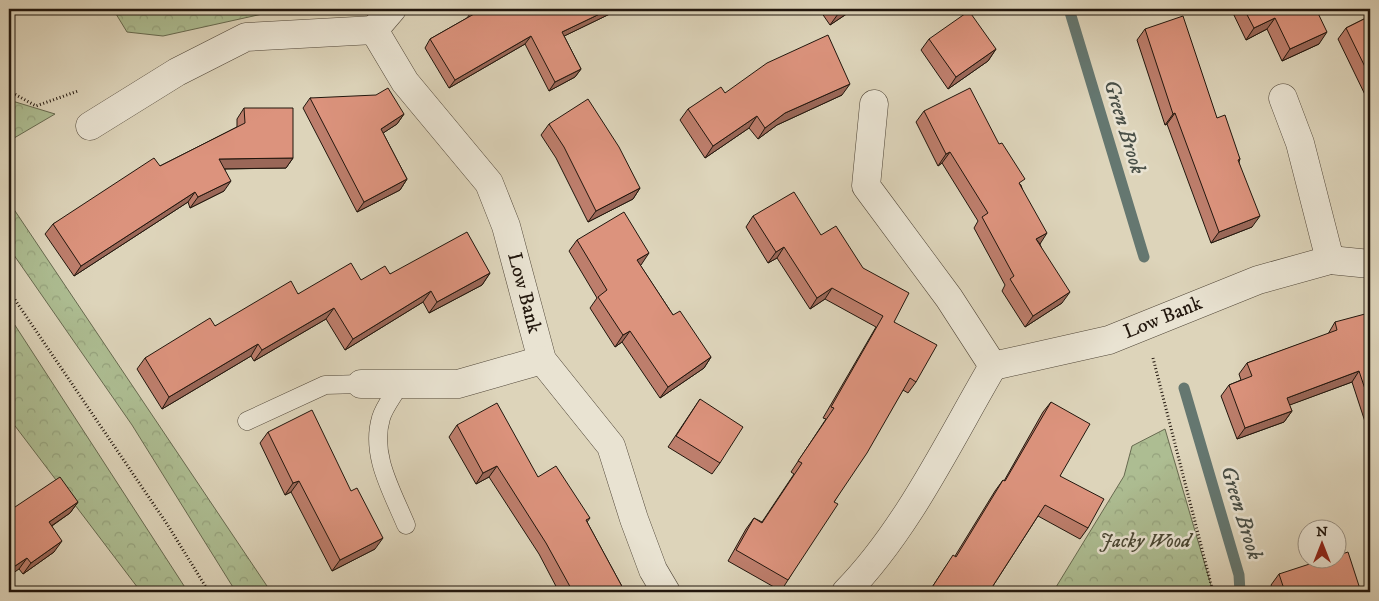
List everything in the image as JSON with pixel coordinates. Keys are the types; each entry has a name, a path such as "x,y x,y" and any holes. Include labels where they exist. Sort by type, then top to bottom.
{"street":[{"path":"90,126 177,72 246,37 374,30 392,9"},
{"name":"Low Bank","path":"374,30 405,82 489,183 506,226 542,360 611,446 640,536 653,570 666,592"},
{"path":"1283,98 1300,143 1330,260"},
{"path":"846,592 864,574 911,506 993,366 949,298 866,186 874,104"},
{"name":"Low Bank","path":"993,366 1109,340 1258,280 1330,260 1370,264"},
{"path":"361,384 458,384 542,360"}],"lane":[{"path":"247,421 325,385 361,384"},
{"path":"400,384 381,416 376,442 380,461 406,525"}],"path":[{"path":"9,290 167,524 208,592"},
{"path":"1144,326 1213,592"}],"green space":[{"path":"113,9 285,9 163,36 127,32"},
{"path":"9,100 55,114 9,141"},
{"path":"9,202 271,592 236,592 132,425 9,248"},
{"path":"9,316 188,592 141,592 9,418"},
{"name":"Jacky Wood","path":"1165,429 1213,592 1053,592 1124,476 1132,446"}],"building":[{"path":"476,9 610,9 562,32 581,69 555,82 531,36 455,80 430,39 474,14 472,11"},
{"path":"835,9 846,9 838,14"},
{"path":"1244,9 1316,9 1327,32 1290,49 1275,18 1254,28"},
{"path":"969,11 996,49 956,77 929,39"},
{"path":"1183,16 1217,118 1225,115 1240,159 1238,160 1260,216 1219,232 1175,113 1173,114 1145,29"},
{"path":"1370,16 1370,77 1346,28"},
{"path":"828,35 850,84 785,113 765,128 757,116 713,146 688,109 721,87 725,93 767,63"},
{"path":"388,88 404,114 381,129 407,179 364,202 310,98 376,95"},
{"path":"970,88 999,144 1002,143 1025,179 1019,183 1047,233 1036,239 1070,292 1033,316 1010,279 1014,276 982,217 988,213 950,152 946,154 924,111"},
{"path":"588,99 619,147 640,188 596,211 564,147 549,124"},
{"path":"244,108 293,108 293,158 219,159 231,181 198,197 195,192 81,266 53,224 154,158 160,166 245,123"},
{"path":"794,192 821,235 836,226 863,268 909,293 894,322 937,345 916,382 910,378 867,453 834,502 838,504 788,580 736,550 754,518 762,523 802,463 798,461 834,408 831,407 883,316 832,288 817,298 784,247 776,252 753,216"},
{"path":"624,212 649,253 637,260 673,315 680,311 711,357 668,387 630,331 623,335 598,297 607,290 577,240"},
{"path":"467,232 490,273 437,302 431,291 353,339 334,308 262,350 258,344 169,397 145,358 210,318 215,326 291,281 298,294 351,263 361,280 385,266 390,274"},
{"path":"1365,314 1370,333 1370,404 1359,371 1287,398 1292,411 1245,428 1229,385 1252,376 1247,363 1337,330 1335,322"},
{"path":"700,399 743,427 720,463 676,436"},
{"path":"1051,402 1090,424 1060,476 1104,499 1088,528 1045,505 989,592 929,592 953,555 956,557 1003,480 1005,481"},
{"path":"497,403 538,477 556,466 590,518 586,520 625,592 573,592 546,543 497,466 483,473 457,425"},
{"path":"312,410 351,491 357,488 383,538 340,560 299,481 293,483 268,432"},
{"path":"60,477 78,502 49,522 62,541 31,563 27,558 9,570 9,511"},
{"path":"1348,552 1361,592 1285,592 1279,574 1297,568 1346,568 1346,553"}],"waterway":[{"name":"Green Brook","path":"1069,9 1144,257"},
{"name":"Green Brook","path":"1184,388 1239,575 1240,592"}]}
